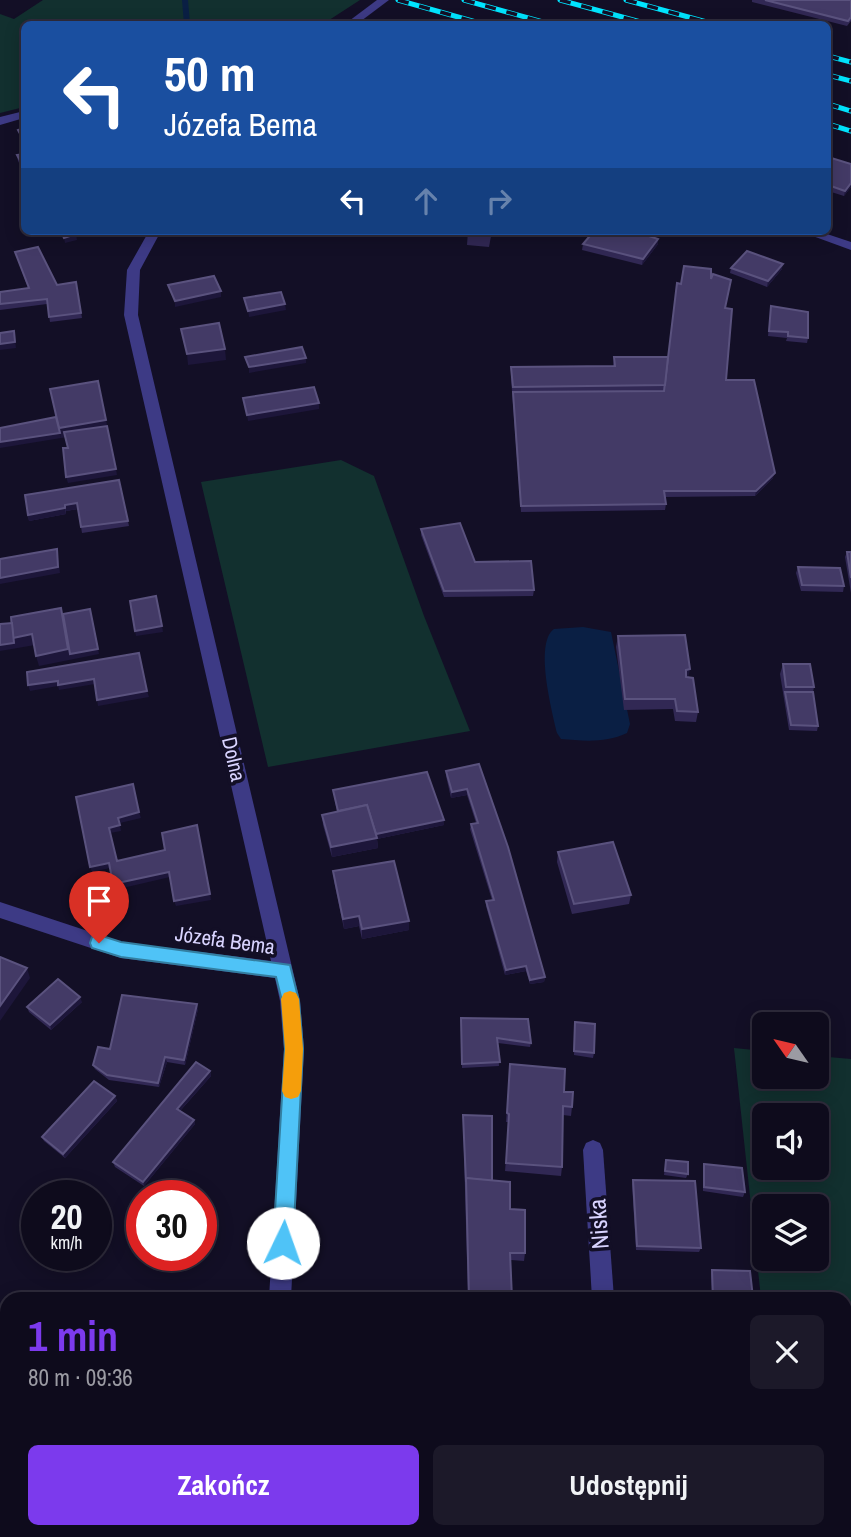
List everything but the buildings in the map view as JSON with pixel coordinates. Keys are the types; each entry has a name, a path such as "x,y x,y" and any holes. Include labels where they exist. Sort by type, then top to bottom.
{"street":[{"path":"354,21 384,0"},
{"path":"0,121 21,116"},
{"name":"Dolna","path":"152,235 130,276 131,315 290,1001 294,1049 280,1292"},
{"path":"817,235 851,246"},
{"name":"Józefa Bema","path":"0,910 121,950 284,971"},
{"name":"Niska","path":"593,1150 603,1292"}],"green space":[{"path":"43,0 360,0 328,21 21,21 21,108 0,113 0,14 14,19"},
{"path":"341,460 374,476 424,616 470,731 268,767 201,482"},
{"path":"734,1048 752,1050 752,1089 829,1089 830,1057 851,1059 851,1292 760,1292 758,1271 829,1271 829,1194 752,1194 752,1215"}],"water":[{"path":"583,627 611,632 630,724 627,733 619,736 603,740 578,740 561,739 557,733 546,678 545,648 554,629"}],"waterway":[{"path":"185,0 187,21"}],"railway":[{"path":"398,0 472,21"},
{"path":"464,0 539,21"},
{"path":"560,0 637,21"},
{"path":"626,0 703,21"},
{"path":"831,57 851,62"},
{"path":"831,76 851,81"},
{"path":"831,105 851,111"},
{"path":"831,125 851,131"}],"slow traffic":[{"path":"290,999 294,1049 291,1091"}],"route":[{"path":"99,943 121,950 284,971 290,1001 294,1049 283,1243"}]}
